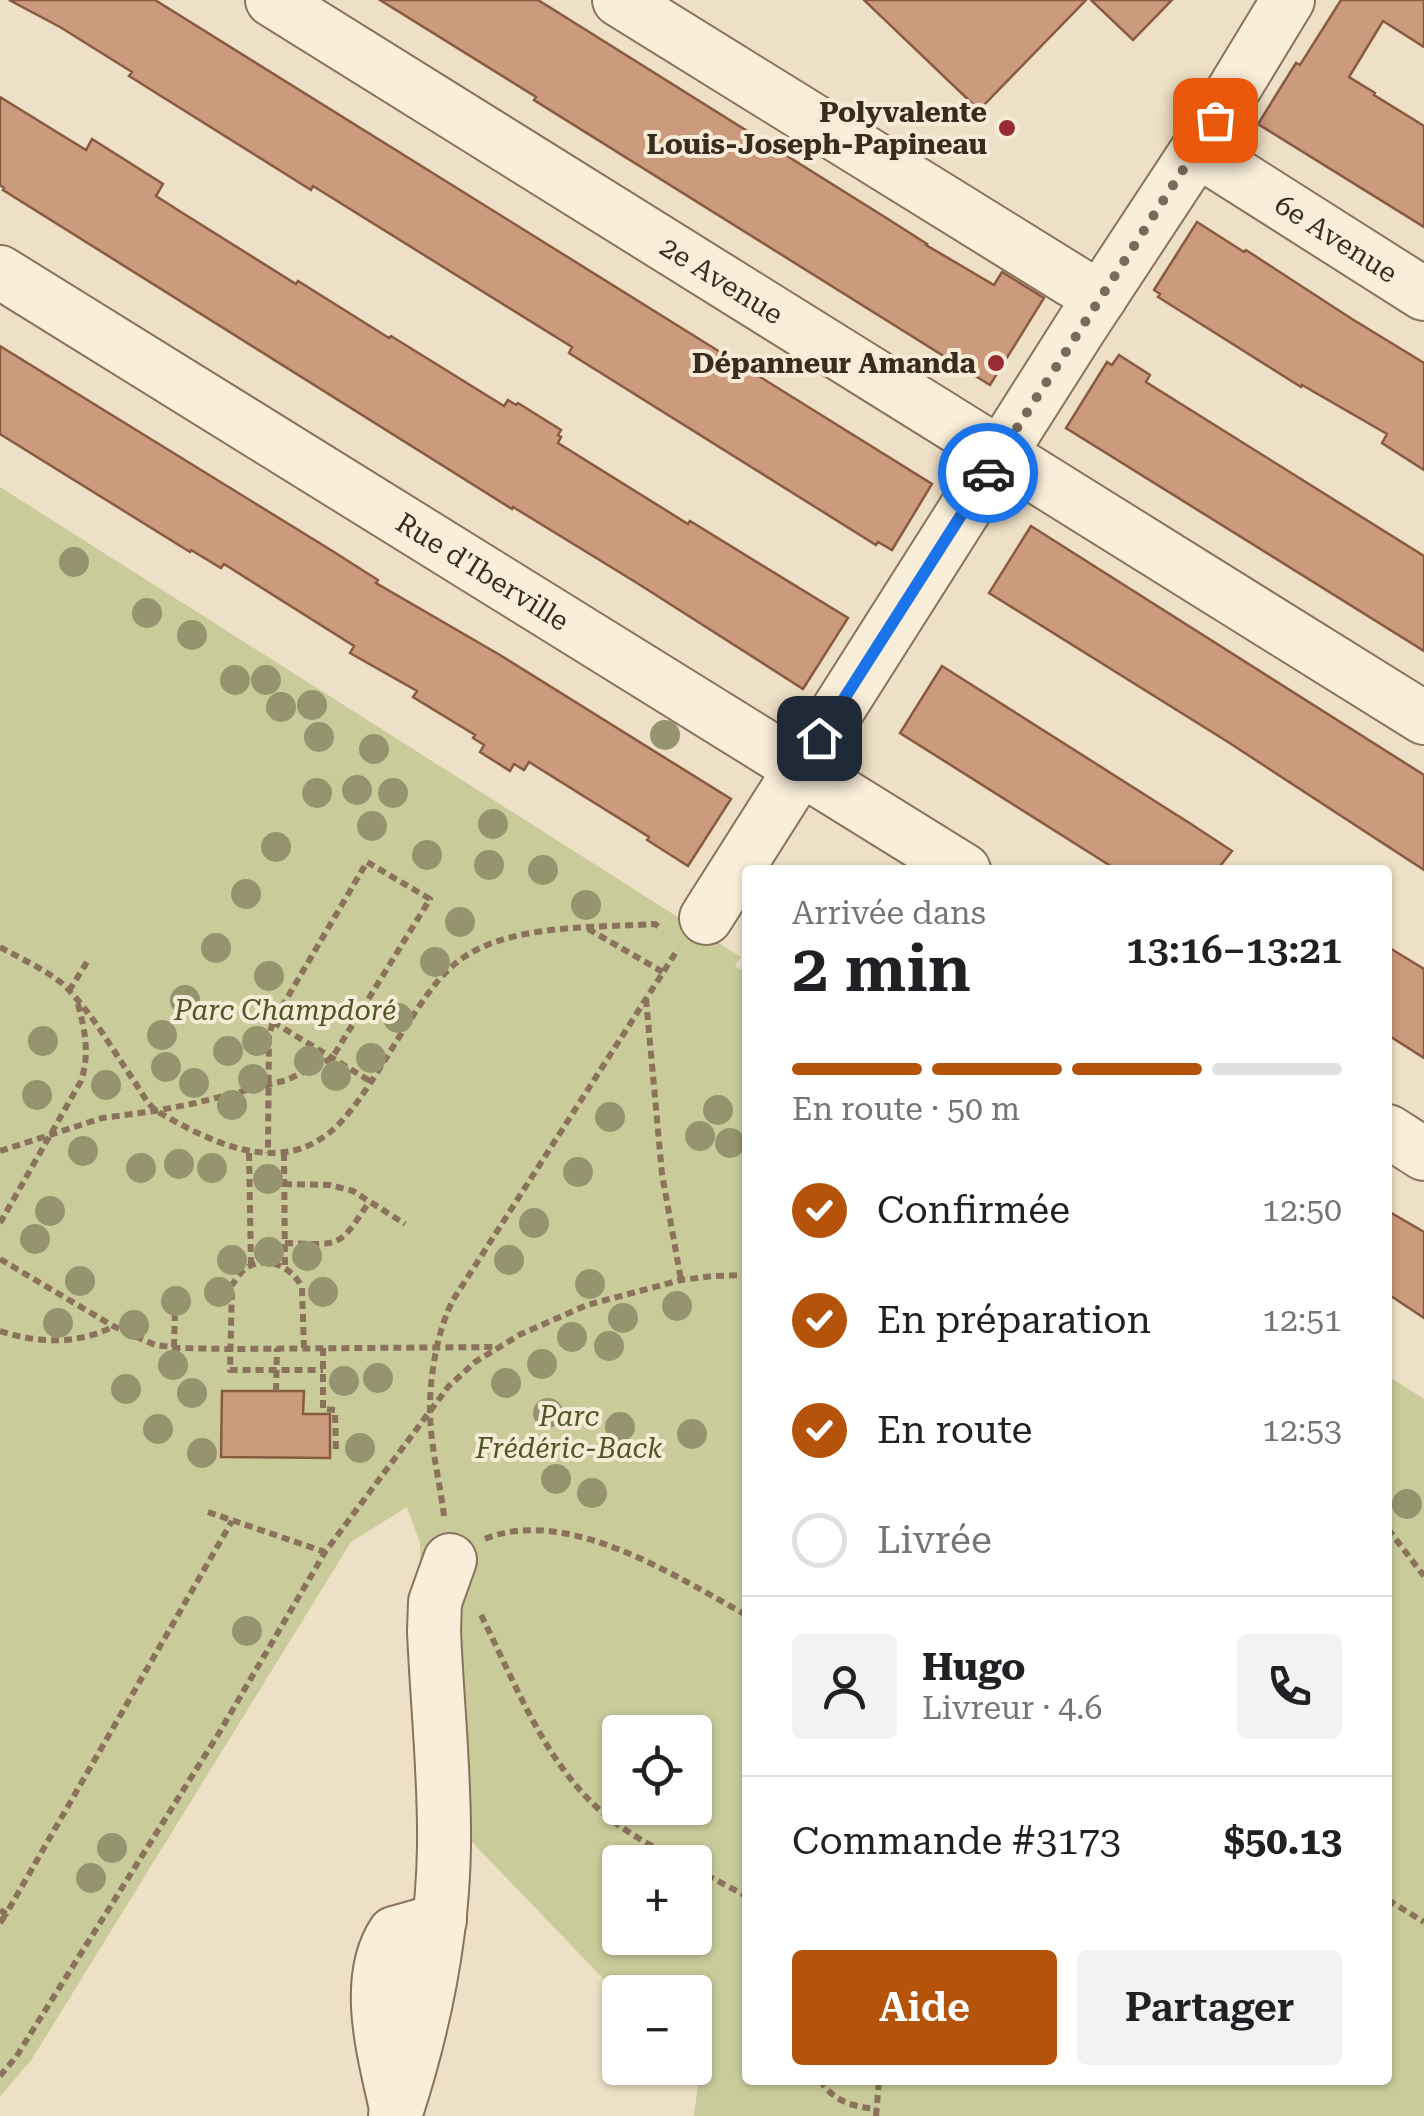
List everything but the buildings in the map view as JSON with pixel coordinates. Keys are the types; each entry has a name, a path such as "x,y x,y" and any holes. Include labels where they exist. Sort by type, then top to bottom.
{"street":[{"name":"2e Avenue","path":"272,0 1424,718"},
{"path":"695,929 1196,150 1288,0"},
{"path":"651,8 1100,298"},
{"name":"6e Avenue","path":"1196,150 1424,294"},
{"name":"Rue d'Iberville","path":"0,272 956,865"},
{"path":"1392,1134 1424,1154"},
{"path":"395,2114 422,2023 440,1920 444,1844 434,1631 435,1602 450,1560"}],"path":[{"path":"0,1152 102,1118 155,1111 268,1084 287,1080 332,1058 430,899 367,862 273,1022 269,1035 268,1084 268,1152"},
{"path":"0,946 64,985 96,1024 155,1111 232,1148 284,1152 309,1145 331,1132 431,989 456,962 508,938 655,924"},
{"path":"587,928 663,972"},
{"path":"651,1845 608,1818 581,1792 525,1708 450,1560 430,1414 437,1348 444,1317 453,1300 646,998 695,929"},
{"path":"68,992 86,962"},
{"path":"646,998 662,1174 680,1280"},
{"path":"0,1223 82,1081 87,1062 86,1034 78,1003"},
{"path":"273,1022 370,1081"},
{"path":"303,1041 310,1032"},
{"path":"249,1152 251,1265"},
{"path":"284,1152 285,1268"},
{"path":"284,1184 343,1188 405,1224"},
{"path":"285,1242 340,1241 369,1202"},
{"path":"0,1259 113,1326 155,1344 230,1348 500,1347"},
{"path":"304,1348 302,1288 298,1279 285,1268 263,1263 251,1265 232,1285 230,1370 323,1370"},
{"path":"0,2076 16,2057 219,1733 325,1552 448,1387 500,1347 587,1305 680,1280 742,1275"},
{"path":"174,1347 175,1310"},
{"path":"0,1331 58,1340 80,1339 113,1326"},
{"path":"276,1391 277,1348"},
{"path":"323,1348 323,1409 335,1410 336,1453"},
{"path":"208,1512 325,1552"},
{"path":"0,1923 232,1521"},
{"path":"450,1560 499,1533 555,1530 580,1536 675,1576 742,1613"},
{"path":"1392,1534 1424,1576"},
{"path":"712,1878 742,1894"},
{"path":"1392,1902 1424,1922"},
{"path":"824,2085 835,2098 876,2112 879,2085"}],"green space":[{"name":"Parc Champdoré","path":"0,487 741,957 735,966 742,970 742,2085 1392,2085 1392,1379 1424,1399 1424,2116 694,2116 698,2085 712,2085 712,1975 602,1977 471,1841 427,1846 420,1543 407,1507 351,1542 32,2059 0,2097"}],"way so far":[{"path":"988,473 1215,120"}],"place":[{"name":"Polyvalente Louis-Joseph-Papineau","path":"1007,128"},
{"name":"Dépanneur Amanda","path":"996,363"}],"route":[{"path":"819,738 988,473"}],"park label":[{"name":"Parc Frédéric-Back","path":"569,1432"}]}
